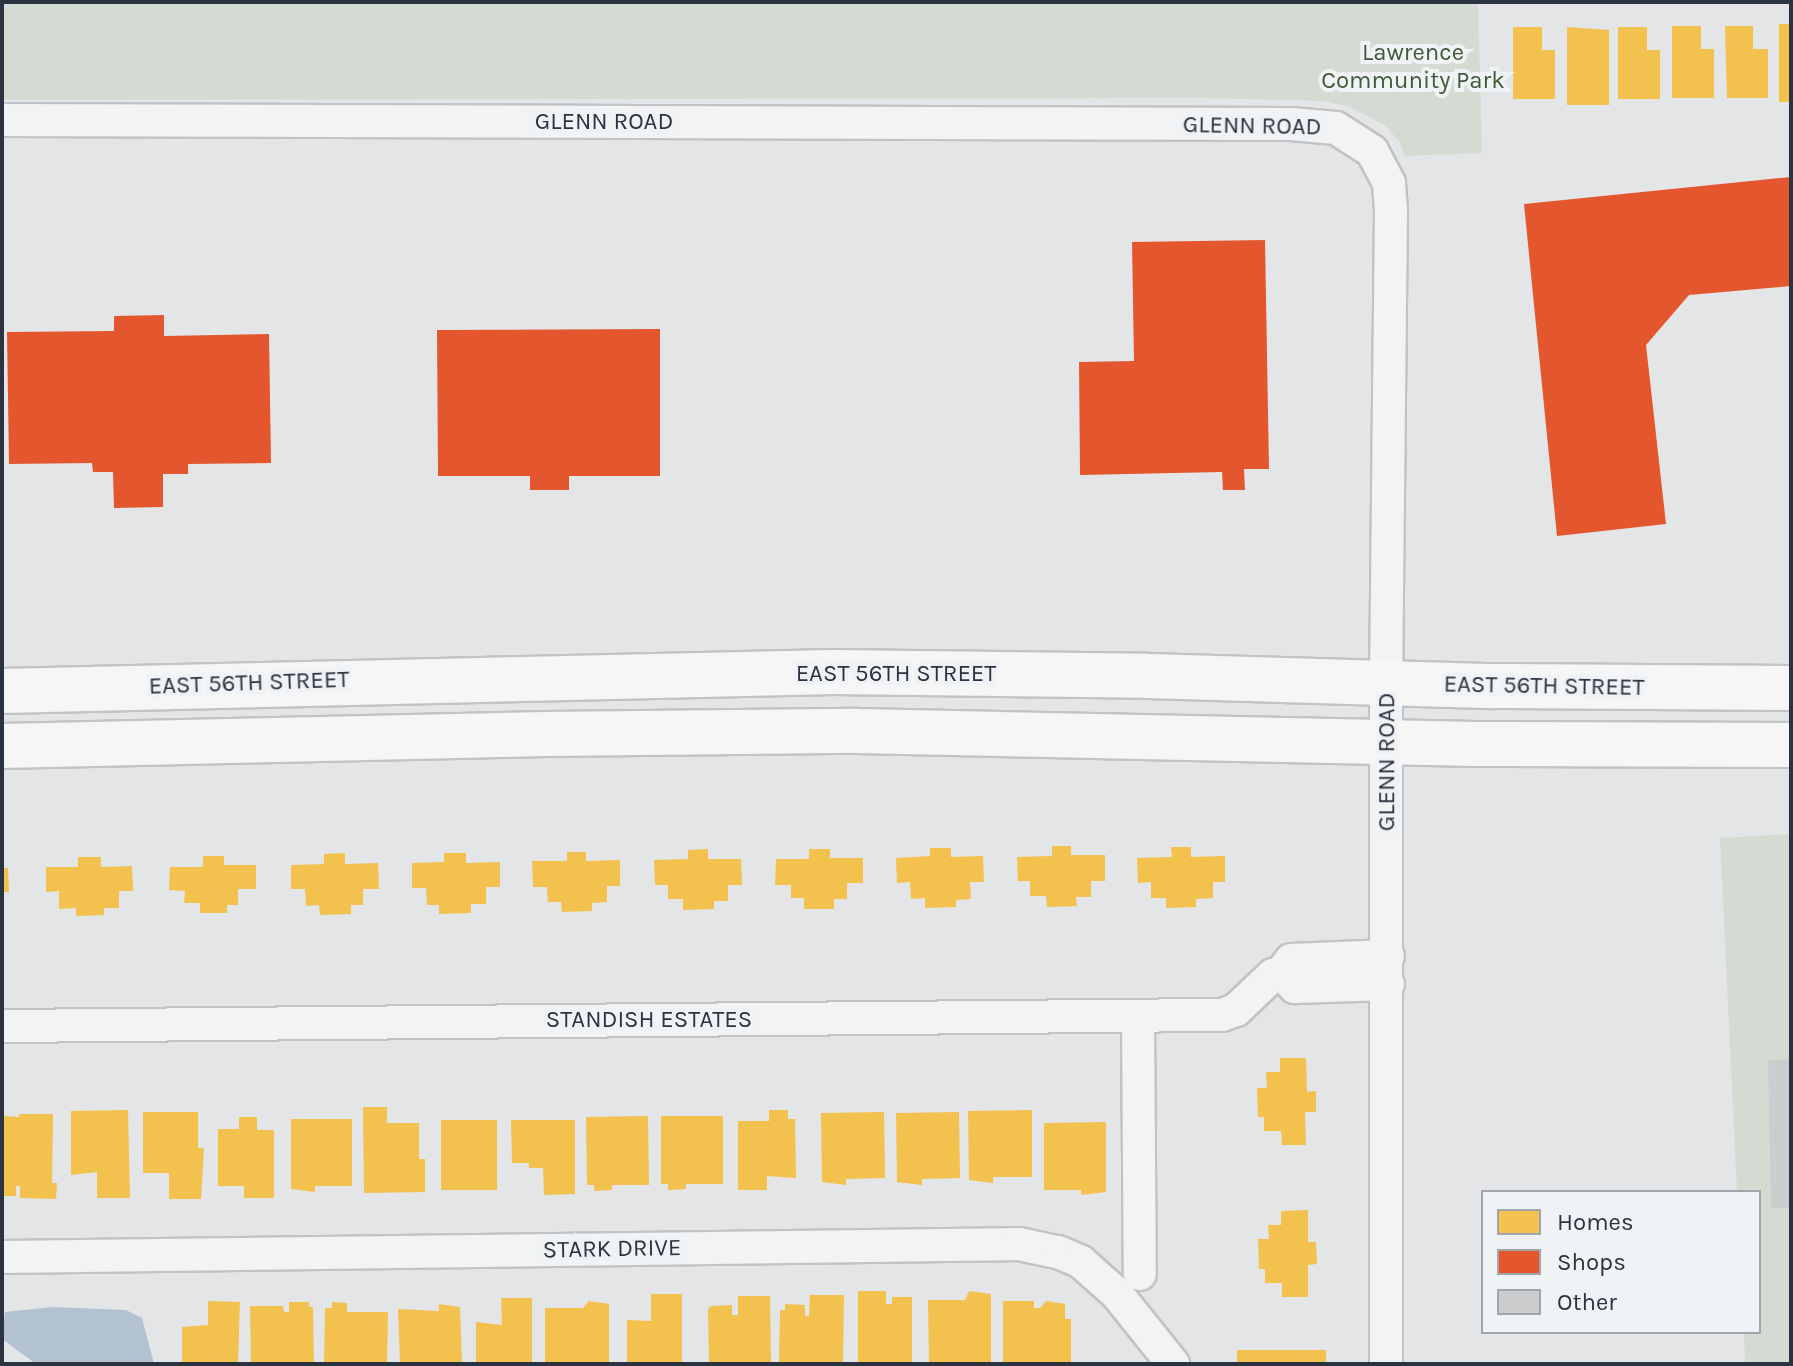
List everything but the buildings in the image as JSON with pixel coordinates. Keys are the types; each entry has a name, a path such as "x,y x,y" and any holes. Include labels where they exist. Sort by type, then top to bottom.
{"main road":[{"name":"EAST 56TH STREET","path":"2,691 833,672 1386,684 1791,688"},
{"path":"2,746 842,731 1386,742 1791,745"}],"street":[{"name":"GLENN ROAD","path":"2,120 1259,124 1336,128 1372,151 1383,167 1390,196 1386,1364"},
{"name":"STANDISH ESTATES","path":"2,1026 1222,1015 1236,1010 1273,975 1281,973 1295,987 1388,970"},
{"path":"1138,1016 1140,1274"},
{"name":"STARK DRIVE","path":"2,1257 1019,1244 1058,1252 1081,1262 1117,1294 1173,1364"}],"green space":[{"name":"Lawrence Community Park","path":"2,2 1478,2 1482,153 1404,156 1401,144 1386,126 1350,107 1324,101 1202,98 2,100"},
{"path":"1791,834 1791,1364 1745,1364 1744,1334 1761,1334 1761,1190 1737,1190 1720,838"}],"water":[{"path":"53,1307 126,1310 142,1318 154,1364 36,1364 2,1339 5,1312"}]}
